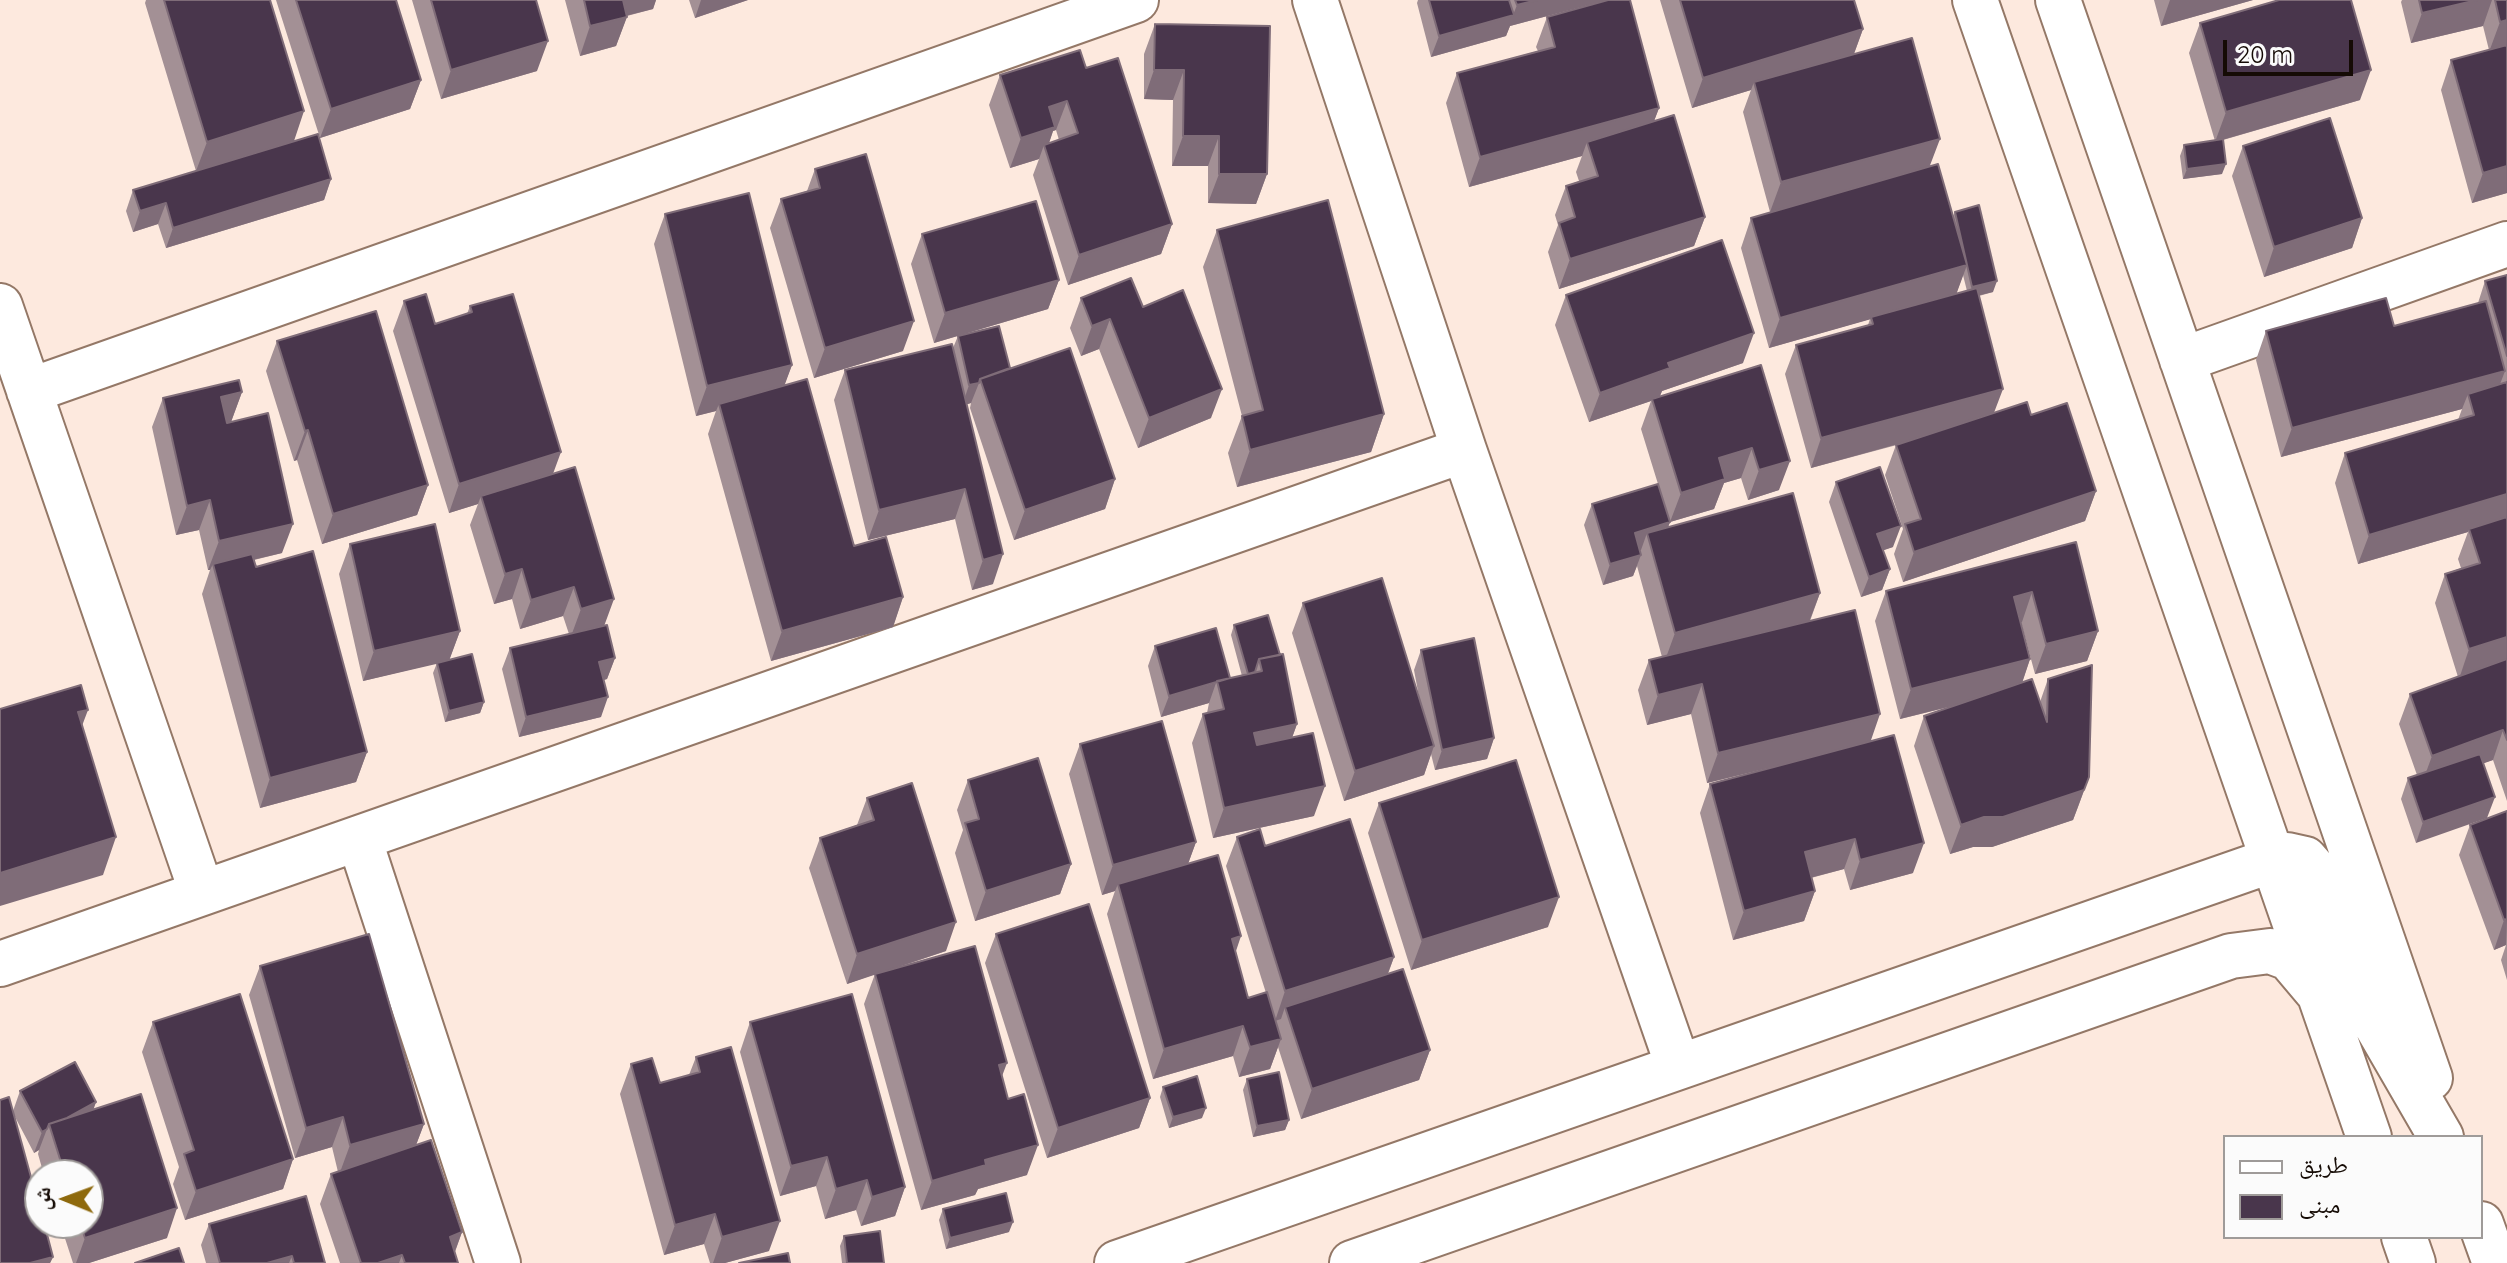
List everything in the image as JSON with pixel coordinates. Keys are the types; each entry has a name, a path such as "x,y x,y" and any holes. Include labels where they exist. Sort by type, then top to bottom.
{"street":[{"path":"29,391 1136,0"},
{"path":"1315,0 1464,450 1678,1066"},
{"path":"1975,0 2368,1135"},
{"path":"2058,0 2449,1135"},
{"path":"2182,360 2507,244"},
{"path":"0,306 202,893"},
{"path":"0,964 1464,450"},
{"path":"359,838 498,1263"},
{"path":"1117,1263 2287,855 2305,859 2325,882 2375,1023 2440,1135"},
{"path":"1353,1263 2231,956 2270,951 2289,958 2319,994"},
{"path":"2483,1230 2495,1263"},
{"path":"2405,1239 2413,1263"}],"building":[{"path":"164,0 270,0 304,111 207,142"},
{"path":"296,0 396,0 421,80 331,109"},
{"path":"431,0 536,0 548,41 451,70"},
{"path":"584,0 623,0 627,17 590,26"},
{"path":"1429,0 1509,0 1514,15 1439,36"},
{"path":"1515,0 1537,0 1517,5"},
{"path":"1608,0 1630,0 1659,108 1480,157 1457,73 1555,47 1547,17"},
{"path":"1680,0 1854,0 1863,29 1703,78"},
{"path":"2279,0 2351,0 2371,70 2226,112 2200,23"},
{"path":"2419,0 2477,0 2422,13"},
{"path":"2495,0 2507,0 2507,20 2500,22"},
{"path":"1155,24 1270,26 1267,174 1219,174 1219,136 1183,136 1184,70 1154,70"},
{"path":"1912,38 1940,139 1781,182 1754,82"},
{"path":"2507,45 2507,166 2483,173 2451,60"},
{"path":"1080,50 1086,68 1118,58 1172,224 1079,255 1044,145 1078,133 1067,101 1049,107 1055,127 1021,138 1000,75"},
{"path":"1674,115 1705,217 1570,259 1559,223 1575,217 1566,186 1598,176 1587,142"},
{"path":"2330,118 2362,218 2274,247 2243,146"},
{"path":"318,134 331,179 173,228 166,203 140,211 133,190"},
{"path":"2223,139 2226,164 2187,169 2184,145"},
{"path":"866,154 914,321 825,348 781,199 820,188 815,169"},
{"path":"1938,164 1967,265 1780,318 1751,218"},
{"path":"749,193 792,365 707,386 665,214"},
{"path":"1328,200 1384,414 1250,450 1242,416 1263,410 1217,230"},
{"path":"1036,201 1059,280 945,313 922,234"},
{"path":"1979,205 1997,281 1972,287 1955,212"},
{"path":"1722,240 1754,333 1668,363 1670,368 1600,393 1566,295"},
{"path":"2507,275 2507,356 2485,281"},
{"path":"1131,278 1143,307 1183,290 1222,389 1149,418 1110,319 1092,326 1081,298"},
{"path":"1977,288 2003,389 1821,438 1796,345 1873,324 1871,317"},
{"path":"426,294 435,324 472,312 470,306 513,294 561,452 459,484 404,301"},
{"path":"2386,298 2394,326 2486,301 2505,371 2292,428 2266,331"},
{"path":"376,311 428,485 333,514 277,341"},
{"path":"999,326 1010,368 969,385 958,336"},
{"path":"952,344 1003,554 983,560 965,489 879,510 845,370"},
{"path":"1070,348 1115,479 1025,510 980,379"},
{"path":"1761,365 1790,461 1759,470 1752,448 1719,458 1725,479 1681,493 1652,399"},
{"path":"807,379 854,546 886,537 903,597 782,631 719,404"},
{"path":"239,380 242,392 221,397 227,423 268,413 293,524 219,541 210,500 187,506 163,398"},
{"path":"2507,382 2507,494 2369,535 2345,453 2474,415 2468,394"},
{"path":"2027,402 2031,415 2067,403 2096,491 1914,552 1905,524 1921,519 1896,445"},
{"path":"575,467 614,599 581,609 574,587 531,600 522,569 505,574 481,496"},
{"path":"1880,467 1901,526 1877,534 1890,569 1869,577 1836,482"},
{"path":"1658,484 1670,522 1635,533 1641,555 1610,564 1592,504"},
{"path":"1793,493 1820,593 1675,633 1647,533"},
{"path":"2507,517 2507,637 2469,649 2445,574 2480,563 2469,529"},
{"path":"435,524 460,631 374,651 350,544"},
{"path":"2076,542 2098,631 2046,644 2032,592 2014,597 2030,659 1911,689 1886,591"},
{"path":"313,551 367,752 270,778 213,564 252,554 256,567"},
{"path":"1382,578 1434,746 1355,771 1303,603"},
{"path":"1855,610 1880,714 1718,753 1702,684 1658,695 1649,660"},
{"path":"1268,615 1280,655 1259,659 1255,672 1248,674 1234,625"},
{"path":"607,625 615,658 599,662 608,697 526,717 510,648"},
{"path":"1216,628 1230,678 1169,696 1155,646"},
{"path":"1474,638 1494,738 1442,750 1421,650"},
{"path":"472,654 484,702 449,711 437,663"},
{"path":"1283,654 1297,724 1254,733 1257,745 1313,733 1325,786 1224,808 1203,714 1224,709 1217,681 1262,671 1259,659"},
{"path":"2507,659 2507,740 2503,730 2432,756 2410,694"},
{"path":"2092,665 2089,777 2084,790 2003,817 1984,817 1961,825 1924,716 2032,679 2047,722 2048,679"},
{"path":"81,685 88,710 78,712 116,837 0,873 0,709"},
{"path":"1162,721 1196,842 1113,865 1080,744"},
{"path":"1894,735 1924,843 1860,860 1855,839 1805,852 1815,891 1744,911 1710,784"},
{"path":"2480,754 2495,797 2423,822 2408,778"},
{"path":"1038,758 1071,864 986,891 965,823 979,819 968,780"},
{"path":"1516,760 1559,897 1422,940 1379,803"},
{"path":"912,783 956,922 857,954 820,838 874,820 867,798"},
{"path":"2507,811 2507,919 2504,920 2470,825"},
{"path":"1350,819 1394,957 1285,991 1237,837 1260,829 1265,846"},
{"path":"1218,855 1241,936 1232,939 1248,998 1267,992 1281,1039 1250,1047 1243,1026 1164,1049 1118,884"},
{"path":"1089,904 1150,1098 1058,1128 996,934"},
{"path":"369,934 424,1124 350,1145 343,1117 306,1128 260,966"},
{"path":"975,946 1007,1063 999,1065 1008,1099 1024,1094 1038,1145 985,1160 986,1165 932,1181 875,974"},
{"path":"1403,969 1430,1050 1312,1089 1285,1007"},
{"path":"240,994 293,1159 196,1191 184,1154 194,1150 153,1022"},
{"path":"852,994 905,1187 872,1197 867,1180 836,1189 827,1157 791,1166 750,1022"},
{"path":"731,1047 780,1221 722,1237 715,1214 675,1225 631,1064 652,1058 660,1083 700,1072 696,1057"},
{"path":"75,1062 96,1102 49,1124 42,1132 20,1091"},
{"path":"1279,1072 1289,1120 1257,1126 1247,1079"},
{"path":"1197,1076 1206,1108 1173,1117 1163,1087"},
{"path":"141,1094 177,1208 104,1232 104,1159 60,1159 49,1124"},
{"path":"9,1097 26,1159 24,1239 48,1239 53,1257 30,1263 0,1263 0,1100"},
{"path":"431,1140 462,1232 450,1237 458,1263 405,1263 402,1255 378,1263 361,1263 331,1174"},
{"path":"1006,1193 1013,1222 950,1238 943,1209"},
{"path":"306,1196 325,1263 294,1263 292,1256 267,1263 220,1263 209,1224"},
{"path":"880,1231 884,1263 847,1263 844,1236"},
{"path":"179,1248 184,1263 135,1263"},
{"path":"788,1253 790,1263 739,1263"}]}
